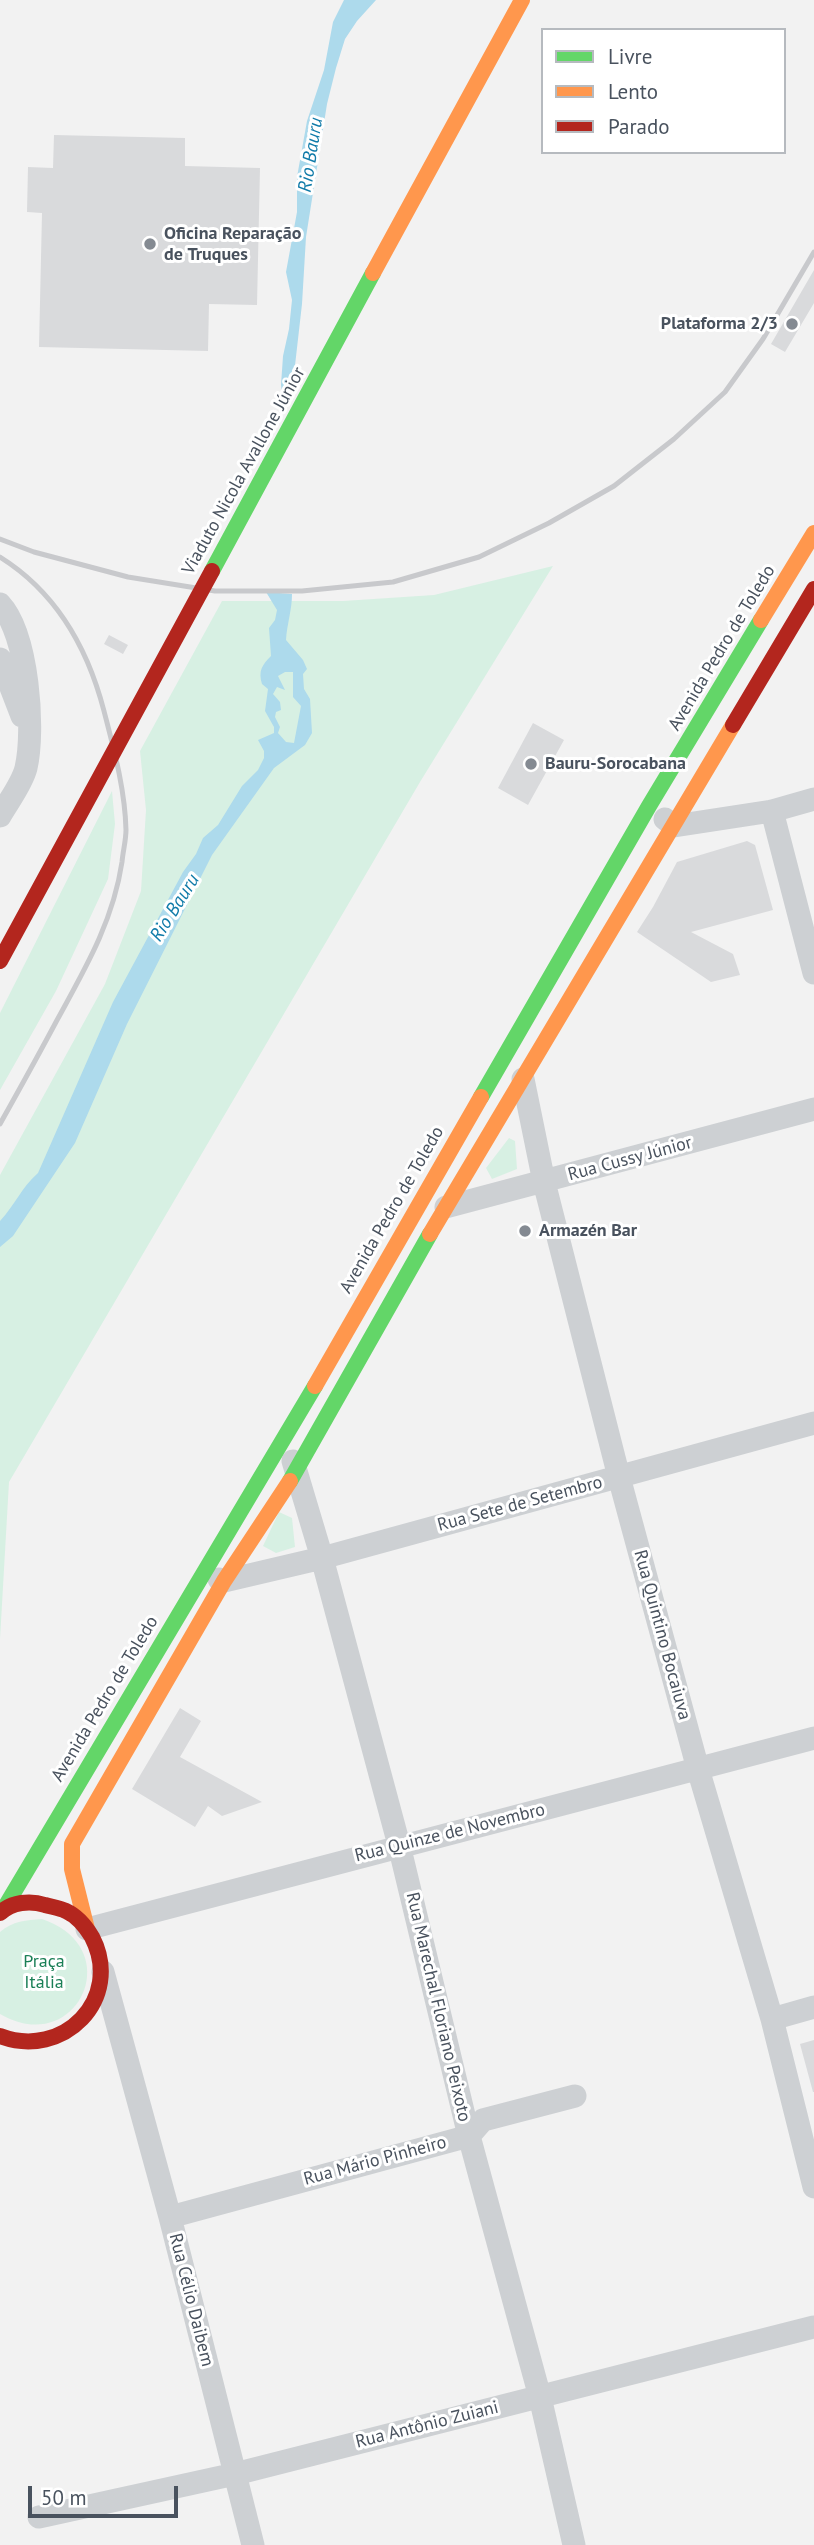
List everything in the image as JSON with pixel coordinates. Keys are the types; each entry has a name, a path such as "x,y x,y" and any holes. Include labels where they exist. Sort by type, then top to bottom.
{"main road":[{"name":"Viaduto Nicola Avallone Júnior","path":"0,961 522,0"},
{"name":"Avenida Pedro de Toledo","path":"87,1929 72,1869 72,1844 214,1577 220,1541 284,1439 649,806 814,533"},
{"name":"Avenida Pedro de Toledo","path":"3,1910 118,1713 214,1577 297,1471 413,1262 814,589"},
{"path":"392,1249 413,1262"},
{"path":"1,2037 26,2042 50,2040 71,2030 89,2014 99,1993 103,1969 98,1948 87,1929 71,1913 50,1905 27,1902 3,1910"}],"street":[{"path":"0,604 7,611 24,660 29,732 26,769 0,817"},
{"path":"0,659 29,732"},
{"path":"649,806 674,826 772,811 814,800"},
{"path":"772,811 814,973"},
{"name":"Rua Quintino Bocaiuva","path":"523,1079 544,1182 619,1477 698,1769 772,2019 814,2187"},
{"name":"Rua Cussy Júnior","path":"446,1207 814,1109"},
{"name":"Rua Sete de Setembro","path":"214,1577 322,1558 814,1423"},
{"name":"Rua Marechal Floriano Peixoto","path":"284,1439 297,1471 322,1558 399,1845 469,2136 540,2397 574,2545"},
{"name":"Rua Quinze de Novembro","path":"87,1929 814,1738"},
{"name":"Rua Célio Daibem","path":"103,1969 170,2217 253,2545"},
{"path":"772,2019 814,2007"},
{"name":"Rua Mário Pinheiro","path":"170,2217 469,2136 483,2120 575,2096"},
{"name":"Rua Antônio Zuiani","path":"39,2517 235,2474 814,2327"}],"green space":[{"path":"553,566 420,782 9,1482 0,1639 0,1175 105,984 141,891 146,810 140,751 222,601 343,601 434,595"},
{"path":"112,791 115,824 108,879 56,991 0,1090 0,1013"},
{"path":"509,1138 515,1141 517,1169 492,1179 486,1168"},
{"path":"279,1512 292,1518 295,1547 276,1553 263,1546"},
{"name":"Praça Itália","path":"42,1919 68,1933 83,1952 87,1974 82,1994 70,2011 51,2022 27,2024 0,2014 0,1932 15,1923"}],"water":[{"name":"Rio Bauru","path":"344,0 376,0 345,39 327,104 306,237 293,383 283,401 283,356 292,300 286,272 297,212 297,177 307,121 324,70 333,22"},
{"name":"Rio Bauru","path":"266,592 292,594 286,640 307,669 303,674 304,689 310,699 312,733 305,745 274,768 212,855 127,1024 75,1143 13,1236 0,1247 0,1221 38,1173 113,1002 183,872 203,838 218,825 242,786 258,770 264,758 264,751 258,740 274,733 274,727 265,711 268,689 262,684 261,672 271,656 269,628 275,620 277,610","holes":["293,672 293,697 301,706 294,743 286,742 278,733 280,727 275,717 276,712 281,710 280,702 273,694 277,687 285,690 278,676"]}],"building":[{"name":"Oficina Reparação de Truques","path":"54,135 185,138 185,166 260,168 257,305 209,304 208,351 39,347 42,213 27,212 28,167 53,168"},
{"name":"Plataforma 2/3","path":"814,270 814,303 785,352 771,344"},
{"path":"109,635 128,645 123,654 104,644"},
{"name":"Bauru-Sorocabana","path":"533,723 564,740 528,805 498,788"},
{"path":"747,841 755,845 773,910 691,932 733,954 740,975 711,982 637,932 677,862"},
{"path":"180,1708 201,1721 180,1757 262,1802 222,1816 208,1806 195,1827 132,1789"},
{"path":"814,2040 814,2092 813,2092 800,2044"}],"railway":[{"path":"0,539 34,552 128,577 215,591 302,591 393,582 479,557 549,523 614,486 674,439 725,392 763,339 814,252"},
{"path":"0,557 38,587 79,644 104,711 124,800 126,830 118,884 105,925 77,983 0,1124"}],"traffic: fast":[{"path":"212,571 373,273"},
{"path":"481,1097 649,806 761,620"},
{"path":"290,1481 430,1234"},
{"path":"5,1907 315,1386"}],"traffic: slow":[{"path":"373,273 522,0"},
{"path":"761,620 814,533"},
{"path":"430,1234 733,725"},
{"path":"315,1386 481,1097"},
{"path":"87,1929 72,1869 72,1844 224,1581 290,1481"}],"traffic: jam":[{"path":"0,961 212,571"},
{"path":"733,725 814,589"},
{"path":"0,1913 21,1903 33,1903 66,1911 74,1916 92,1937 100,1960 100,1982 94,2002 82,2019 65,2032 45,2039 23,2041 0,2036"}],"place":[{"name":"Oficina Reparação de Truques","path":"150,244"},
{"name":"Plataforma 2/3","path":"792,324"},
{"name":"Bauru-Sorocabana","path":"531,764"},
{"name":"Armazén Bar","path":"525,1231"}]}
